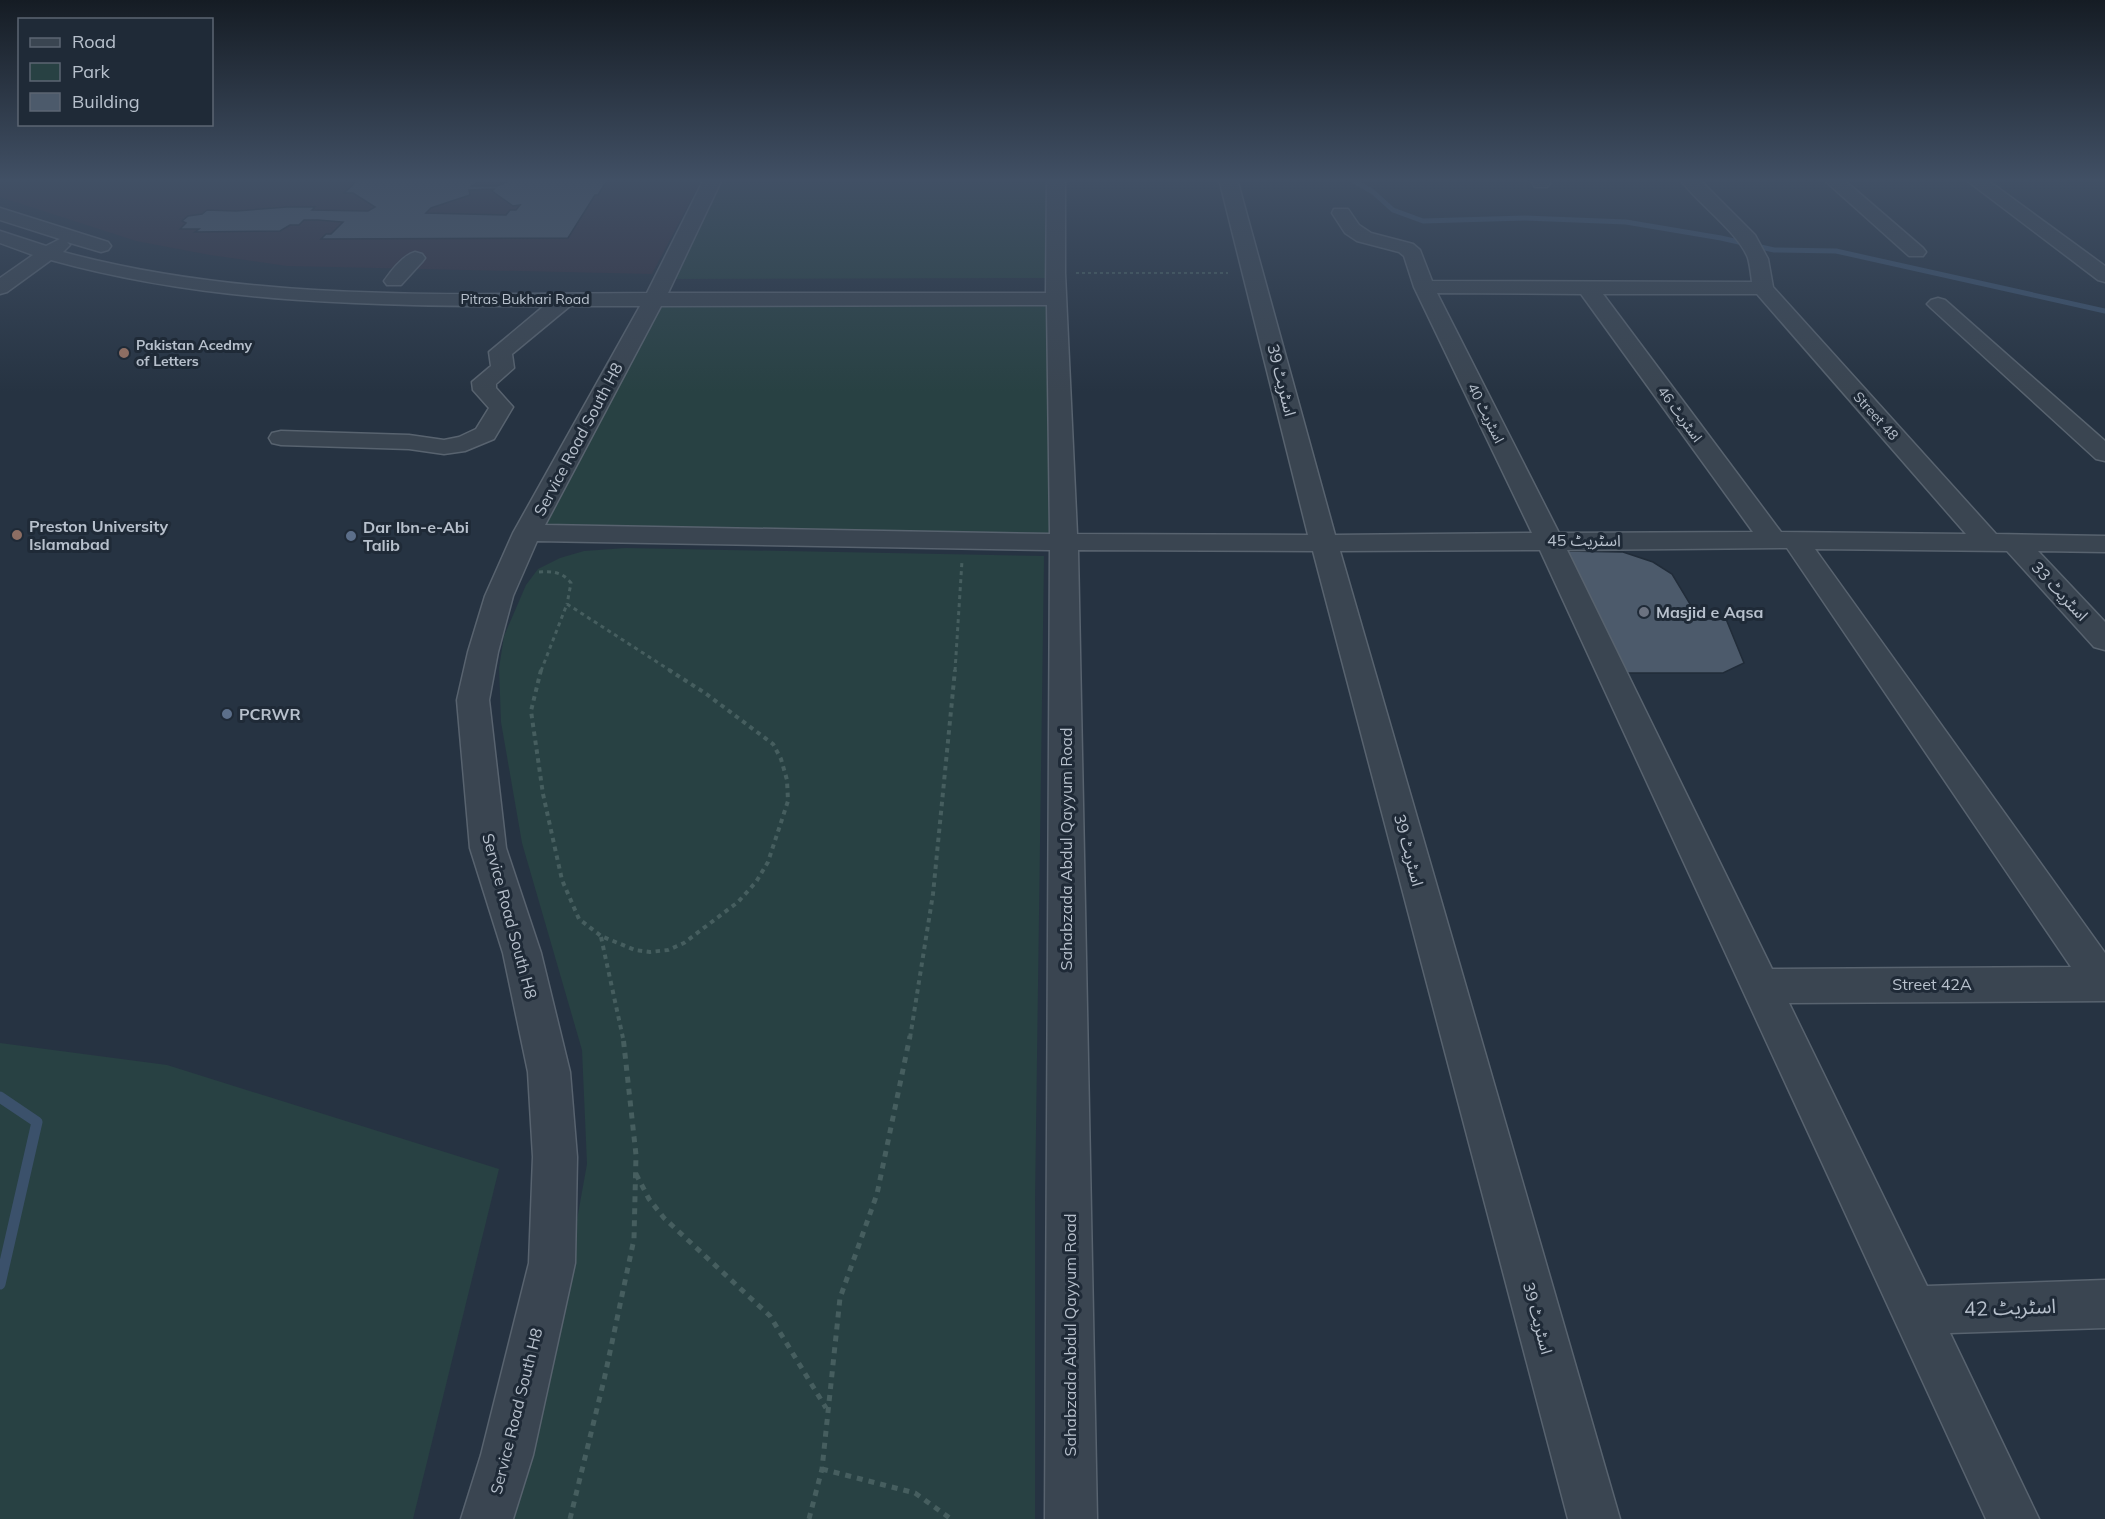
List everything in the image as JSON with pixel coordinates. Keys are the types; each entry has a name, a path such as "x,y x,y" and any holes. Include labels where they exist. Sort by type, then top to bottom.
{"street":[{"name":"Pitras Bukhari Road","path":"33,250 186,284 255,293 391,300 561,285"},
{"path":"0,288 51,250"},
{"name":"Service Road South H8","path":"487,1519 507,1455 552,1263 555,1157 549,1072 522,953 488,848 473,700 483,652 499,596 527,532 673,250"},
{"name":"Sahabzada Abdul Qayyum Road","path":"1051,250 1049,282 1064,542 1071,1519"},
{"name":"اسٹریٹ 39","path":"1248,250 1324,543 1594,1519"},
{"name":"اسٹریٹ 40","path":"1408,250 1413,254 1424,287 1549,540 2013,1519"},
{"path":"1424,287 1763,288 1758,260 1752,250"},
{"path":"2070,250 2105,276"},
{"path":"394,281 415,258"},
{"name":"Pitras Bukhari Road","path":"162,260 206,268 324,280 561,285 1049,282"},
{"name":"Pitras Bukhari Road","path":"653,285 688,279"},
{"path":"281,438 409,442 444,447 465,444 485,434 501,407 485,390 484,382 503,368 500,352 561,285"},
{"name":"اسٹریٹ 46","path":"1587,287 1784,541 2105,983"},
{"name":"Street 48","path":"1763,288 2002,543"},
{"path":"1938,304 2105,454"},
{"name":"اسٹریٹ 45","path":"527,532 1064,542 1324,543 1549,540 2105,544"},
{"name":"اسٹریٹ 33","path":"2002,543 2105,640"},
{"name":"Street 42A","path":"1760,986 2105,983"},
{"name":"اسٹریٹ 42","path":"1915,1310 2105,1304"}],"path":[{"path":"1049,282 1254,273"},
{"path":"809,1519 822,1469 840,1298 877,1194 913,1023 933,894 951,731 963,540"},
{"path":"535,573 552,572 568,579 571,583 567,604 539,676 531,711 543,794 562,880 579,919 601,936 635,950 650,952 668,950 684,943 738,902 756,882 768,862 788,801 787,780 781,759 773,744 705,693 567,604"},
{"path":"570,1519 624,1290 635,1226 636,1173 633,1124 623,1038 601,936"},
{"path":"636,1173 649,1199 664,1218 770,1316 827,1408"},
{"path":"822,1469 915,1493 951,1519"}],"shaded area":[{"path":"183,250 665,250 652,274 287,266"}],"green space":[{"path":"679,250 1055,250 1055,278 665,279"},
{"path":"654,299 1057,299 1064,542 527,533"},
{"path":"626,548 1044,556 1035,1201 1035,1519 503,1519 569,1264 587,1164 582,1050 522,843 501,722 499,668 504,636 526,585 538,569 560,558 584,551"},
{"path":"0,1043 167,1065 499,1169 413,1519 0,1519"}],"building":[{"name":"Masjid e Aqsa","path":"1564,551 1623,552 1653,562 1672,574 1699,619 1726,619 1744,663 1723,673 1625,673"}],"waterway":[{"path":"1773,250 1836,251 2105,311"},
{"path":"0,1097 37,1122 0,1284"}],"place":[{"name":"Pakistan Acedmy of Letters","path":"124,353"},
{"name":"Preston University Islamabad","path":"17,535"},
{"name":"Dar Ibn-e-Abi Talib","path":"351,536"},
{"name":"Masjid e Aqsa","path":"1644,612"},
{"name":"PCRWR","path":"227,714"}]}
